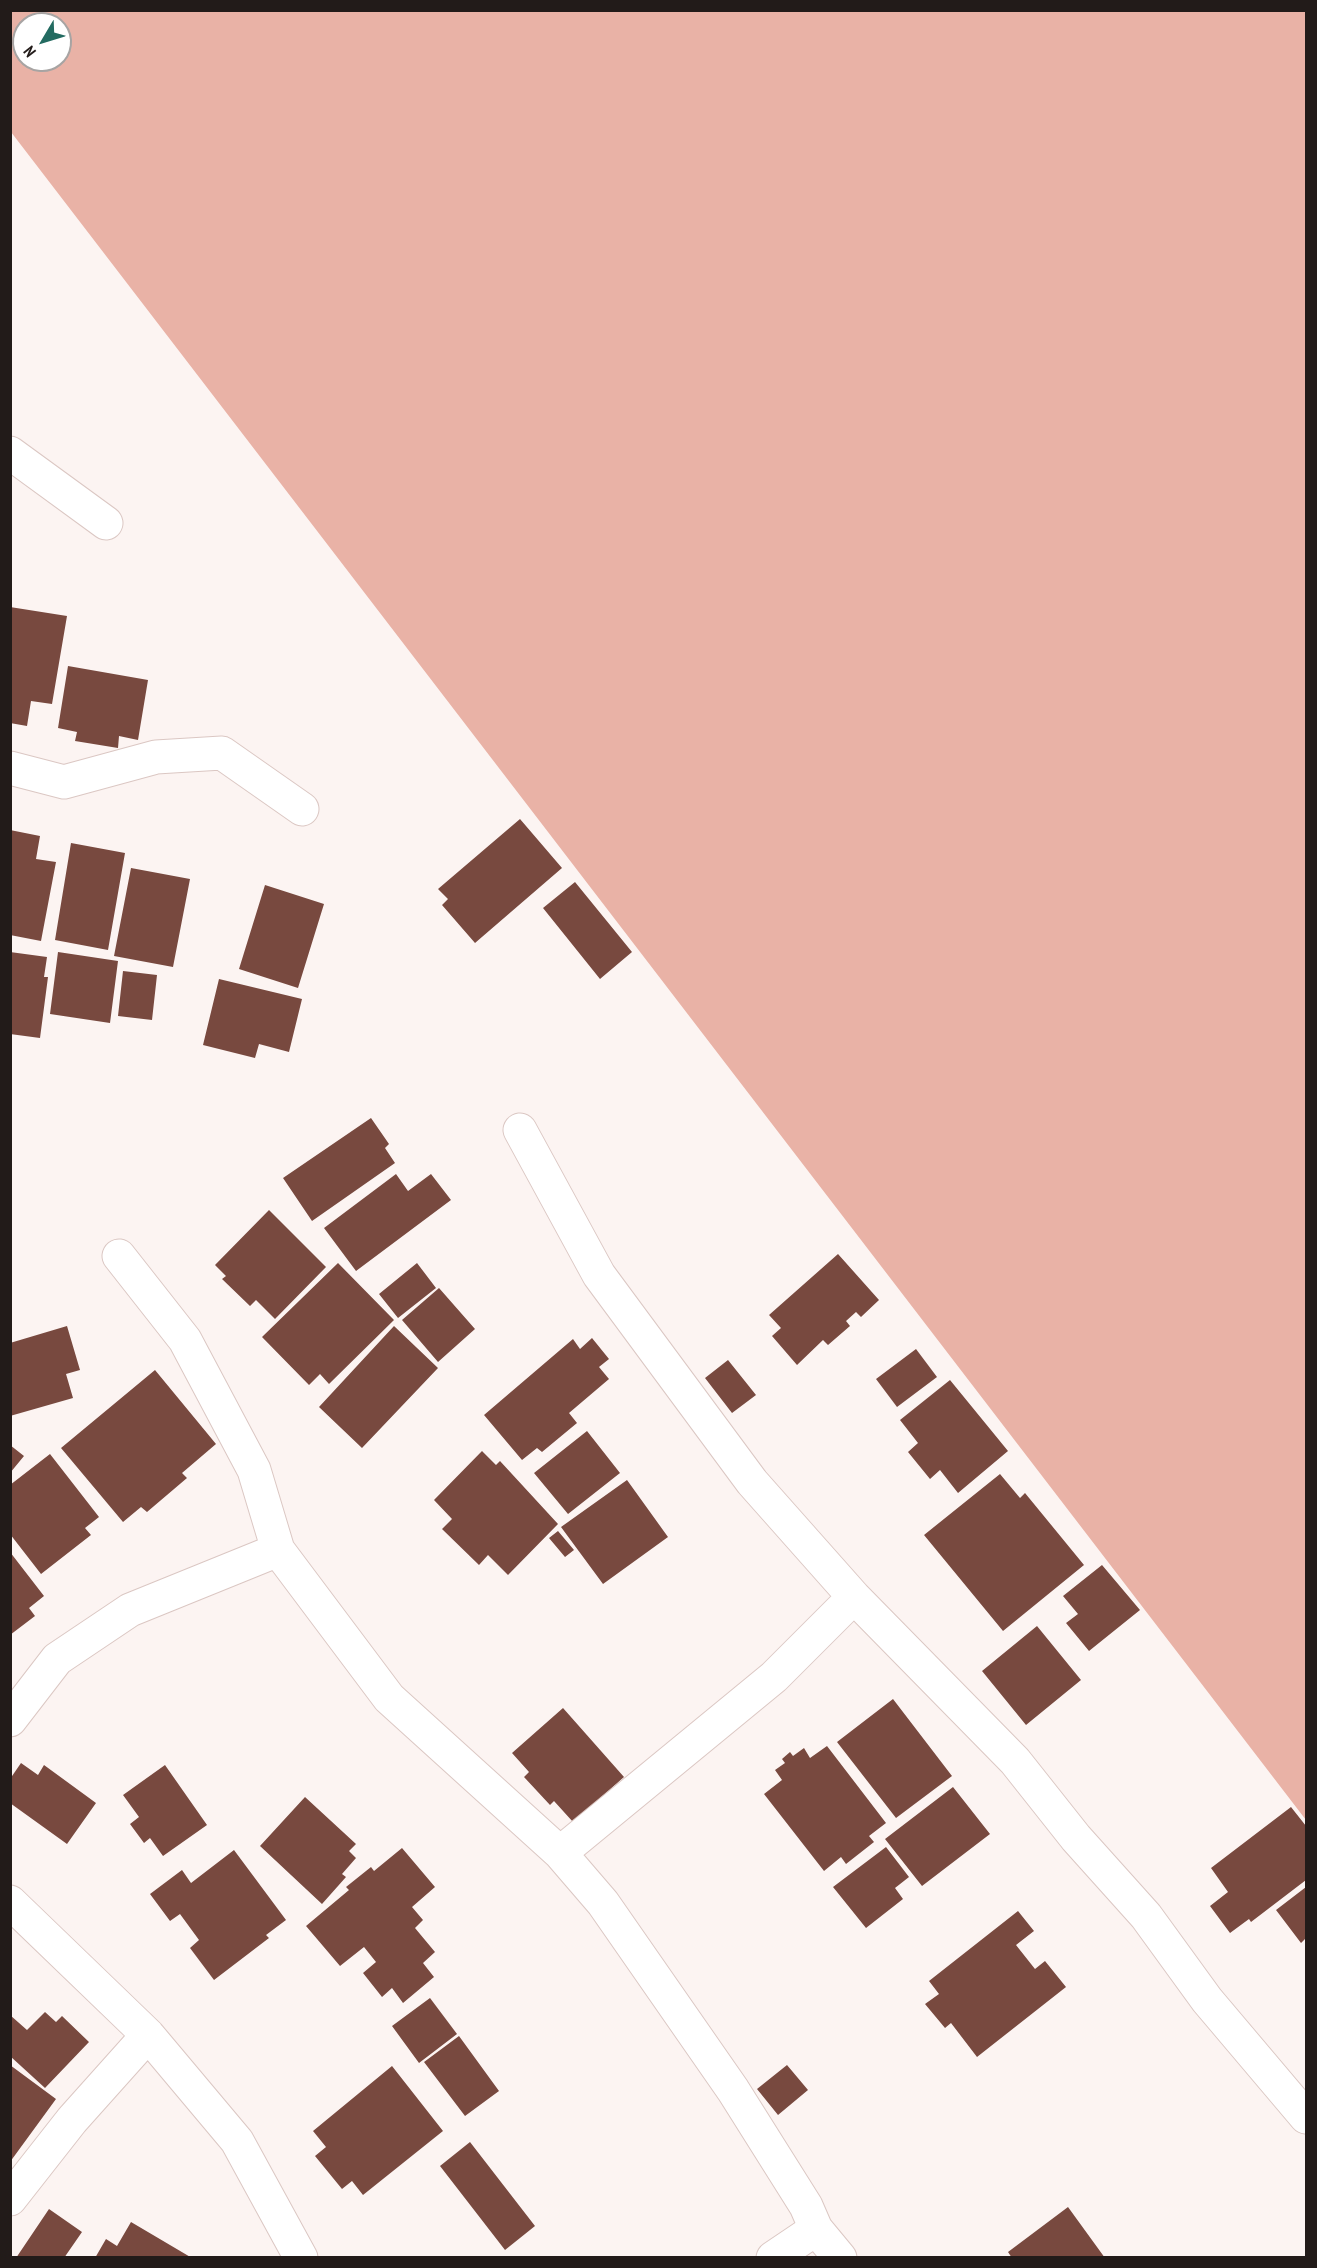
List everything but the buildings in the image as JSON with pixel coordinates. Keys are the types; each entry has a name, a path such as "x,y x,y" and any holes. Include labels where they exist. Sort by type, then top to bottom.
{"street":[{"path":"10,453 106,523"},
{"path":"10,768 64,782 156,757 222,753 302,809"},
{"path":"520,1130 599,1275 752,1482 854,1596 1015,1761 1076,1838 1146,1916 1208,2000 1306,2116"},
{"path":"119,1256 185,1340 254,1470 278,1550 389,1698 560,1853 603,1903 733,2090 806,2206 816,2229 840,2258"},
{"path":"10,1720 57,1659 130,1610 278,1550"},
{"path":"560,1853 774,1677 854,1596"},
{"path":"10,1902 148,2035 237,2141 300,2258"},
{"path":"10,2199 72,2120 148,2035"},
{"path":"773,2258 816,2229"}],"shaded area":[{"path":"11,10 1306,11 1306,1820 11,132"}]}
